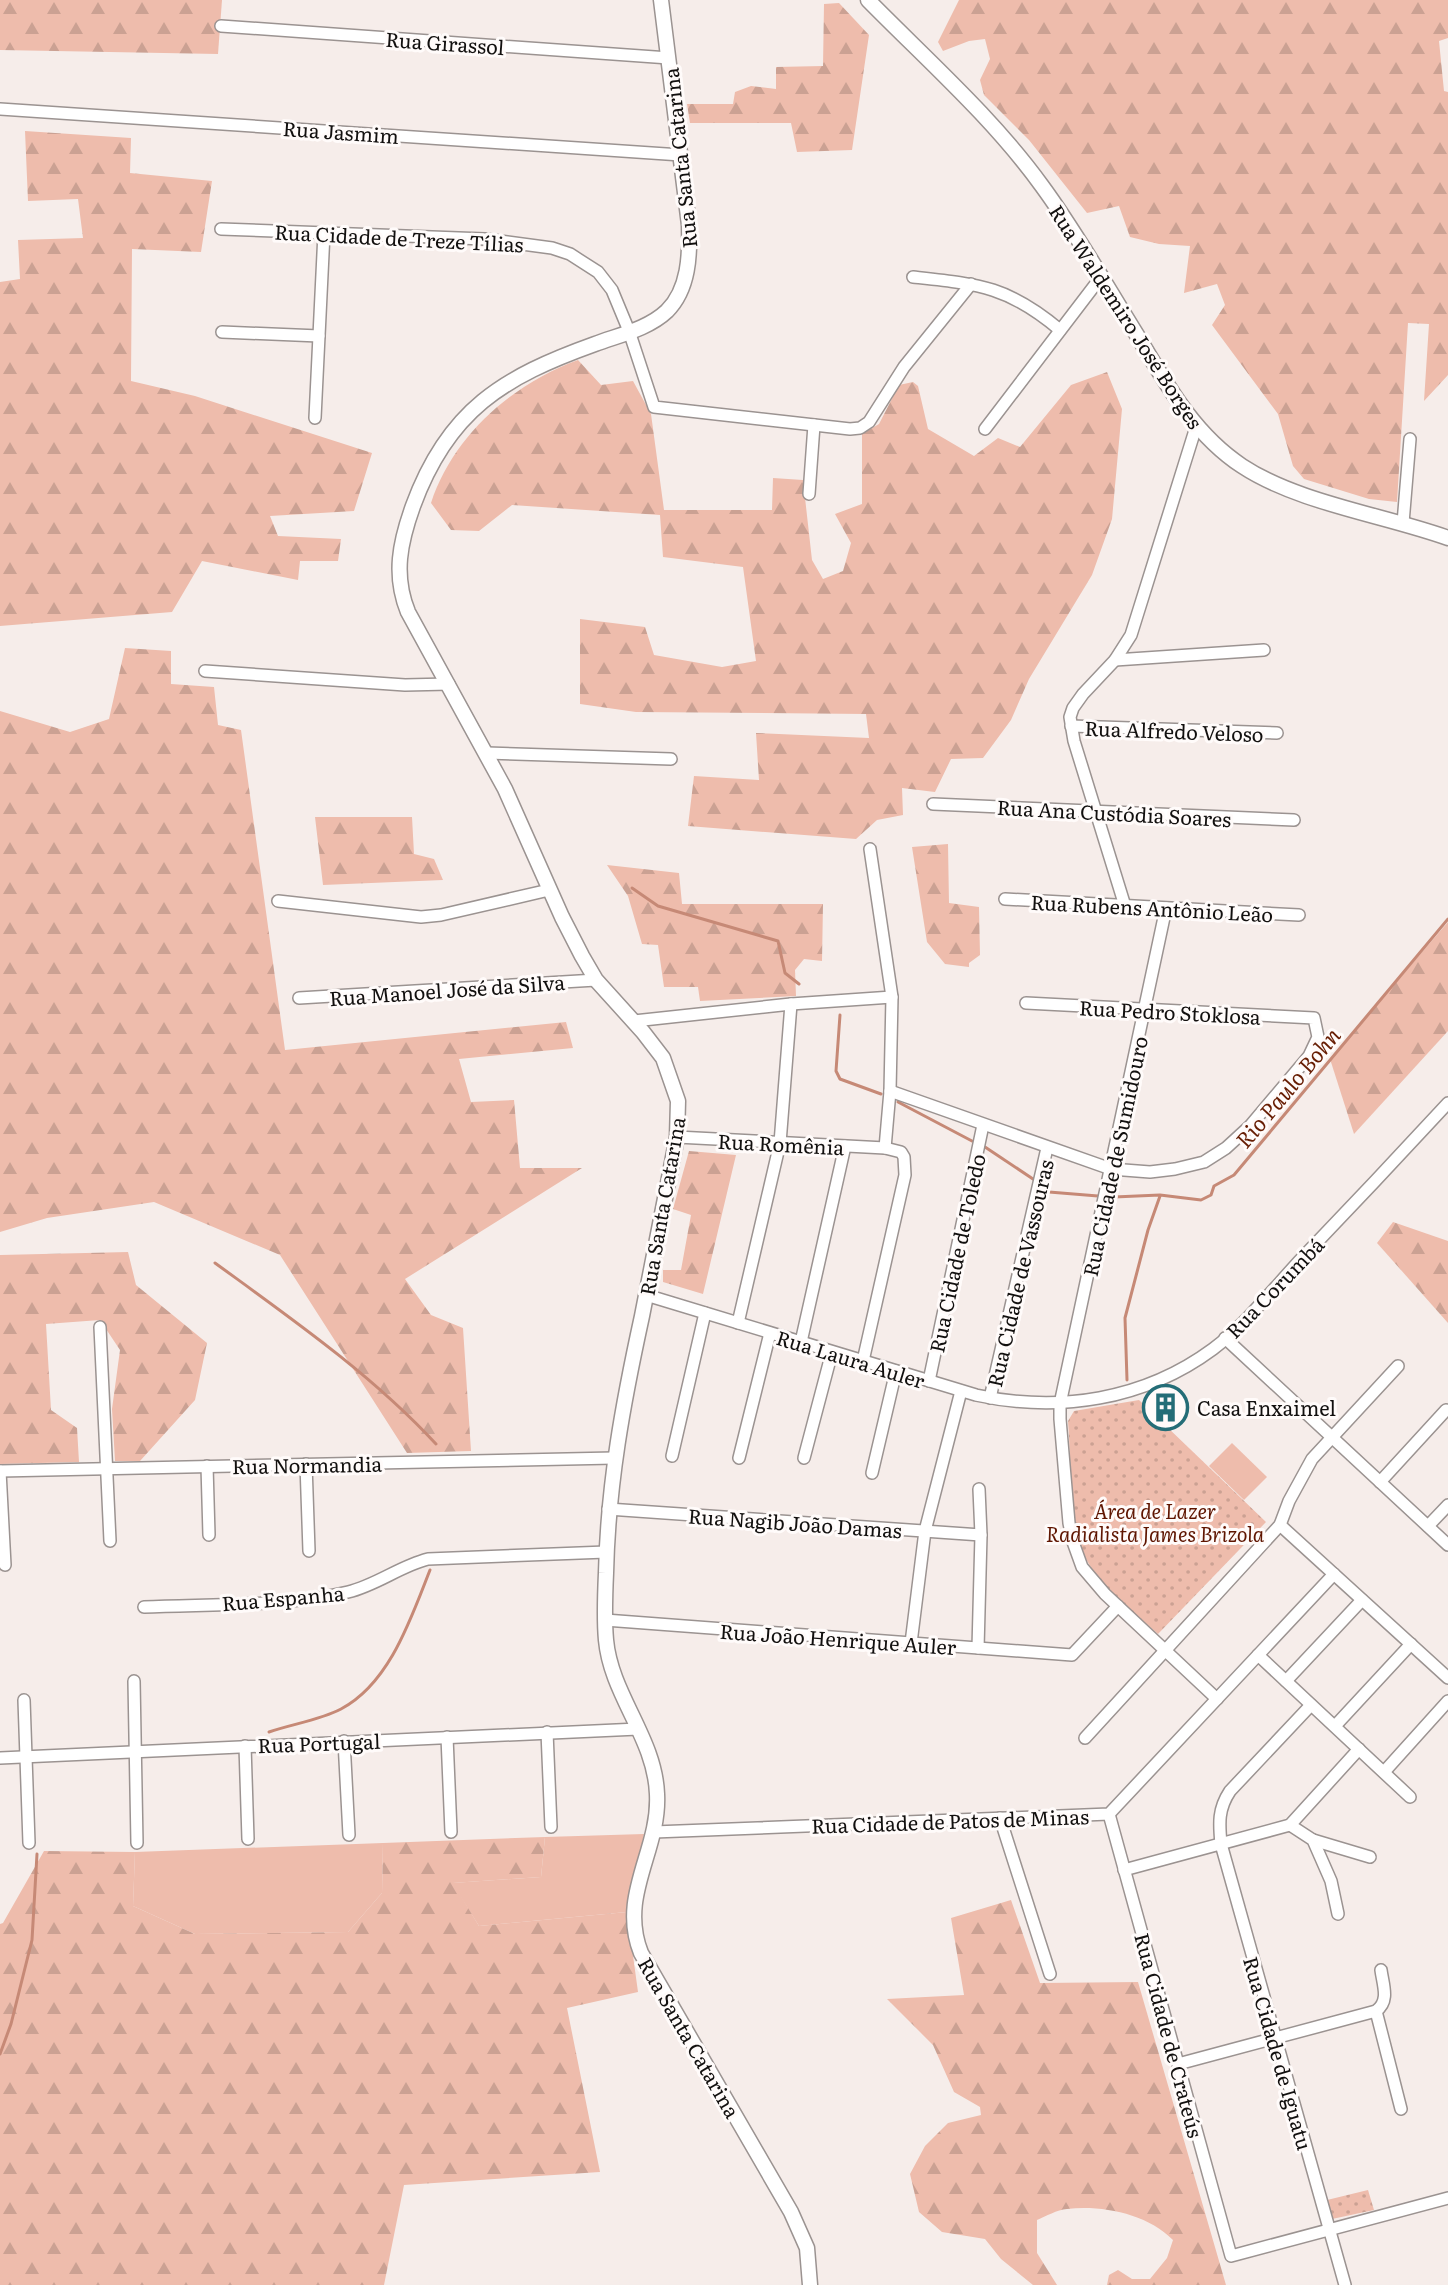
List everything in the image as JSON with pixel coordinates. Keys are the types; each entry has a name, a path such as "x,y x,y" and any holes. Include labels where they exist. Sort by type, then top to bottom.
{"main road":[{"name":"Rua Santa Catarina","path":"661,0 689,225 681,291 669,309 650,322 542,364 511,381 470,412 445,441 428,469 406,527 398,576 400,593 408,612 487,753 571,937 596,980 655,1046 669,1069 678,1101 677,1137 614,1458 608,1509 605,1620 610,1665 647,1747 655,1775 657,1812 654,1832 632,1906 636,1941 791,2212 807,2248 810,2285"},
{"name":"Rua Waldemiro José Borges","path":"868,0 1026,164 1196,427 1233,460 1275,484 1448,538"}],"street":[{"name":"Rua Girassol","path":"221,26 669,58"},
{"name":"Rua Jasmim","path":"0,109 681,155"},
{"name":"Rua Cidade de Treze Tílias","path":"221,229 485,239 552,248 598,272 612,290 654,407 814,425"},
{"path":"315,418 324,233"},
{"path":"913,277 971,284 1010,296 1039,312 1060,330"},
{"path":"985,429 1101,277"},
{"path":"809,494 814,425 850,429 865,426 904,367 971,284"},
{"path":"222,332 319,336"},
{"path":"1125,906 1070,717 1077,701 1115,660 1131,635 1196,427"},
{"path":"1403,523 1410,439"},
{"path":"1115,660 1264,650"},
{"path":"205,671 405,685 449,684"},
{"name":"Rua Alfredo Veloso","path":"1071,726 1277,733"},
{"path":"487,753 671,759"},
{"name":"Rua Ana Custódia Soares","path":"933,804 1294,820"},
{"path":"863,1361 905,1175 901,1152 885,1148 892,997 870,849"},
{"path":"278,901 421,917 549,890"},
{"name":"Rua Rubens Antônio Leão","path":"1005,899 1299,915"},
{"name":"Rua Cidade de Sumidouro","path":"1166,908 1060,1404 1073,1542 1082,1567 1091,1580 1217,1699"},
{"name":"Rua Manoel José da Silva","path":"299,998 596,980"},
{"path":"634,1021 892,997"},
{"name":"Rua Pedro Stoklosa","path":"1026,1003 1314,1018 1318,1037 1309,1056 1250,1126 1226,1148 1204,1162 1175,1169 1150,1172 1111,1169"},
{"path":"738,1323 780,1143 791,1004"},
{"path":"890,1091 1111,1169"},
{"name":"Rua Corumbá","path":"1060,1404 1139,1389 1191,1363 1225,1338 1448,1103"},
{"name":"Rua Cidade de Toledo","path":"929,1381 983,1125"},
{"name":"Rua Romênia","path":"677,1137 885,1148"},
{"path":"801,1342 845,1146"},
{"name":"Rua Cidade de Vassouras","path":"990,1398 1047,1148"},
{"name":"Rua Laura Auler","path":"646,1295 961,1391 990,1398 1060,1404"},
{"path":"672,1456 705,1313"},
{"path":"100,1327 110,1541"},
{"path":"739,1458 770,1333"},
{"path":"1225,1338 1448,1545"},
{"path":"804,1458 832,1352"},
{"path":"1085,1738 1280,1525 1305,1470 1398,1366"},
{"path":"872,1473 896,1371"},
{"path":"911,1643 925,1531 961,1391"},
{"path":"1380,1482 1446,1410"},
{"name":"Rua Normandia","path":"0,1471 614,1458"},
{"path":"306,1464 309,1551"},
{"path":"207,1466 209,1535"},
{"path":"0,1471 5,1565"},
{"path":"978,1648 979,1489"},
{"path":"1428,1526 1448,1505"},
{"name":"Rua Nagib João Damas","path":"608,1509 981,1535"},
{"path":"1280,1525 1446,1672"},
{"name":"Rua Espanha","path":"144,1607 332,1595 370,1586 406,1566 428,1559 606,1552"},
{"name":"Rua Cidade de Patos de Minas","path":"654,1832 1109,1814 1334,1574"},
{"path":"1286,1681 1362,1600"},
{"name":"Rua João Henrique Auler","path":"605,1620 1072,1655 1118,1606"},
{"path":"1335,1726 1411,1644"},
{"path":"1258,1655 1410,1797"},
{"path":"134,1681 137,1843"},
{"path":"24,1700 29,1843"},
{"path":"1384,1772 1448,1701"},
{"name":"Rua Cidade de Iguatu","path":"1311,1705 1230,1791 1222,1805 1219,1821 1221,1844 1345,2285"},
{"name":"Rua Portugal","path":"0,1758 638,1729"},
{"path":"547,1732 551,1827"},
{"path":"447,1737 451,1832"},
{"path":"344,1741 349,1835"},
{"path":"245,1746 248,1839"},
{"path":"1124,1870 1290,1825 1359,1749"},
{"name":"Rua Cidade de Crateús","path":"1109,1814 1231,2256 1328,2230"},
{"path":"1000,1818 1050,1974"},
{"path":"1290,1825 1313,1840 1370,1857"},
{"path":"1313,1840 1331,1881 1338,1914"},
{"path":"1178,2064 1376,2011 1384,2004 1386,1997 1381,1970"},
{"path":"1376,2011 1401,2109"},
{"path":"1328,2230 1448,2198"}],"green space":[{"path":"0,0 222,0 218,54 0,50"},
{"path":"959,0 1448,0 1448,38 1439,41 1444,91 1448,92 1448,375 1424,401 1429,324 1408,323 1397,502 1369,499 1304,479 1293,466 1278,414 1212,325 1225,305 1217,284 1184,293 1190,246 1159,244 1130,237 1119,206 1087,213 1029,140 984,95 980,80 990,59 985,39 969,41 943,51 938,42"},
{"path":"839,3 869,35 852,150 797,152 791,123 690,123 687,104 733,104 735,92 751,86 776,89 776,67 823,66 824,4"},
{"path":"25,131 131,138 130,173 212,181 201,252 132,249 131,381 195,396 372,453 354,511 270,516 278,536 341,539 338,561 300,561 298,580 202,561 172,612 0,626 0,282 20,279 18,240 83,238 78,199 28,201"},
{"path":"578,360 601,385 633,381 651,414 664,510 772,510 773,478 803,480 812,560 823,579 843,571 851,543 835,514 862,504 862,434 879,424 899,385 913,382 918,386 928,429 974,456 998,438 1020,447 1071,385 1107,372 1122,409 1112,519 1092,575 1029,679 1011,720 983,758 951,759 935,792 902,788 903,815 877,820 856,839 688,826 694,776 759,780 756,733 869,738 866,714 636,712 580,704 580,619 645,627 654,655 722,667 756,661 743,567 663,557 660,515 512,505 479,531 451,530 431,503 454,456 488,415 530,383"},
{"path":"125,648 171,651 171,684 214,687 218,725 241,730 285,1050 566,1022 573,1048 459,1059 471,1102 514,1100 520,1168 582,1168 405,1279 431,1315 463,1328 471,1451 407,1453 280,1255 154,1202 47,1218 0,1232 0,711 70,732 109,719"},
{"path":"315,817 412,817 414,854 434,859 443,880 323,885"},
{"path":"948,844 949,903 979,907 980,955 969,963 969,967 945,964 927,942 912,847"},
{"path":"607,865 679,873 682,904 823,904 822,961 804,959 795,970 796,996 700,1001 698,987 664,987 658,945 642,944 628,896"},
{"path":"1448,922 1448,1031 1354,1134 1330,1059"},
{"path":"689,1151 736,1155 703,1294 663,1282 663,1270 681,1270 691,1215 673,1209"},
{"path":"1393,1222 1448,1241 1448,1323 1377,1243"},
{"path":"128,1252 136,1285 207,1343 195,1400 140,1461 115,1461 112,1409 120,1350 100,1320 46,1324 51,1410 77,1428 79,1462 0,1464 0,1255"},
{"name":"Área de Lazer Radialista James Brizola","path":"1139,1400 1266,1522 1158,1634 1111,1591 1091,1567 1078,1539 1072,1496 1068,1421 1074,1411"},
{"path":"1232,1443 1267,1477 1244,1500 1209,1466"},
{"path":"644,1834 627,1912 479,1926 452,1883 541,1877 545,1837"},
{"path":"545,1837 541,1877 453,1883 479,1926 627,1912 638,1992 567,2008 600,2172 404,2185 384,2285 0,2285 0,1924 44,1851 135,1852 133,1906 195,1934 348,1932 382,1893 383,1843"},
{"path":"383,1843 382,1893 348,1932 195,1934 133,1906 135,1852"},
{"path":"1011,1900 1040,1983 1138,1982 1226,2285 1107,2285 1109,2275 1118,2270 1132,2279 1150,2279 1167,2258 1173,2240 1151,2224 1124,2213 1095,2208 1067,2209 1037,2220 1037,2253 1057,2285 1033,2285 1001,2259 985,2239 942,2232 919,2212 910,2174 925,2146 948,2123 981,2115 980,2107 954,2092 933,2045 887,1999 964,1995 951,1918"},
{"path":"1368,2190 1374,2210 1332,2219 1327,2200"}],"waterway":[{"name":"Rio Paulo Bohn","path":"632,888 658,906 778,941 785,973 799,984"},
{"name":"Rio Paulo Bohn","path":"1114,1197 1160,1195 1201,1200 1211,1195 1214,1186 1234,1175 1448,919"},
{"name":"Rio Paulo Bohn","path":"840,1015 836,1071 840,1079 881,1094"},
{"name":"Rio Paulo Bohn","path":"898,1102 972,1141"},
{"name":"Rio Paulo Bohn","path":"985,1147 1033,1179"},
{"name":"Rio Paulo Bohn","path":"1049,1192 1098,1196"},
{"path":"1127,1380 1125,1318 1160,1196"},
{"path":"215,1263 358,1371 436,1444"},
{"path":"269,1732 341,1709 373,1683 397,1648 430,1570"},
{"path":"0,2054 11,2024 32,1940 37,1854"}],"place":[{"name":"Casa Enxaimel","path":"1166,1407"}]}
